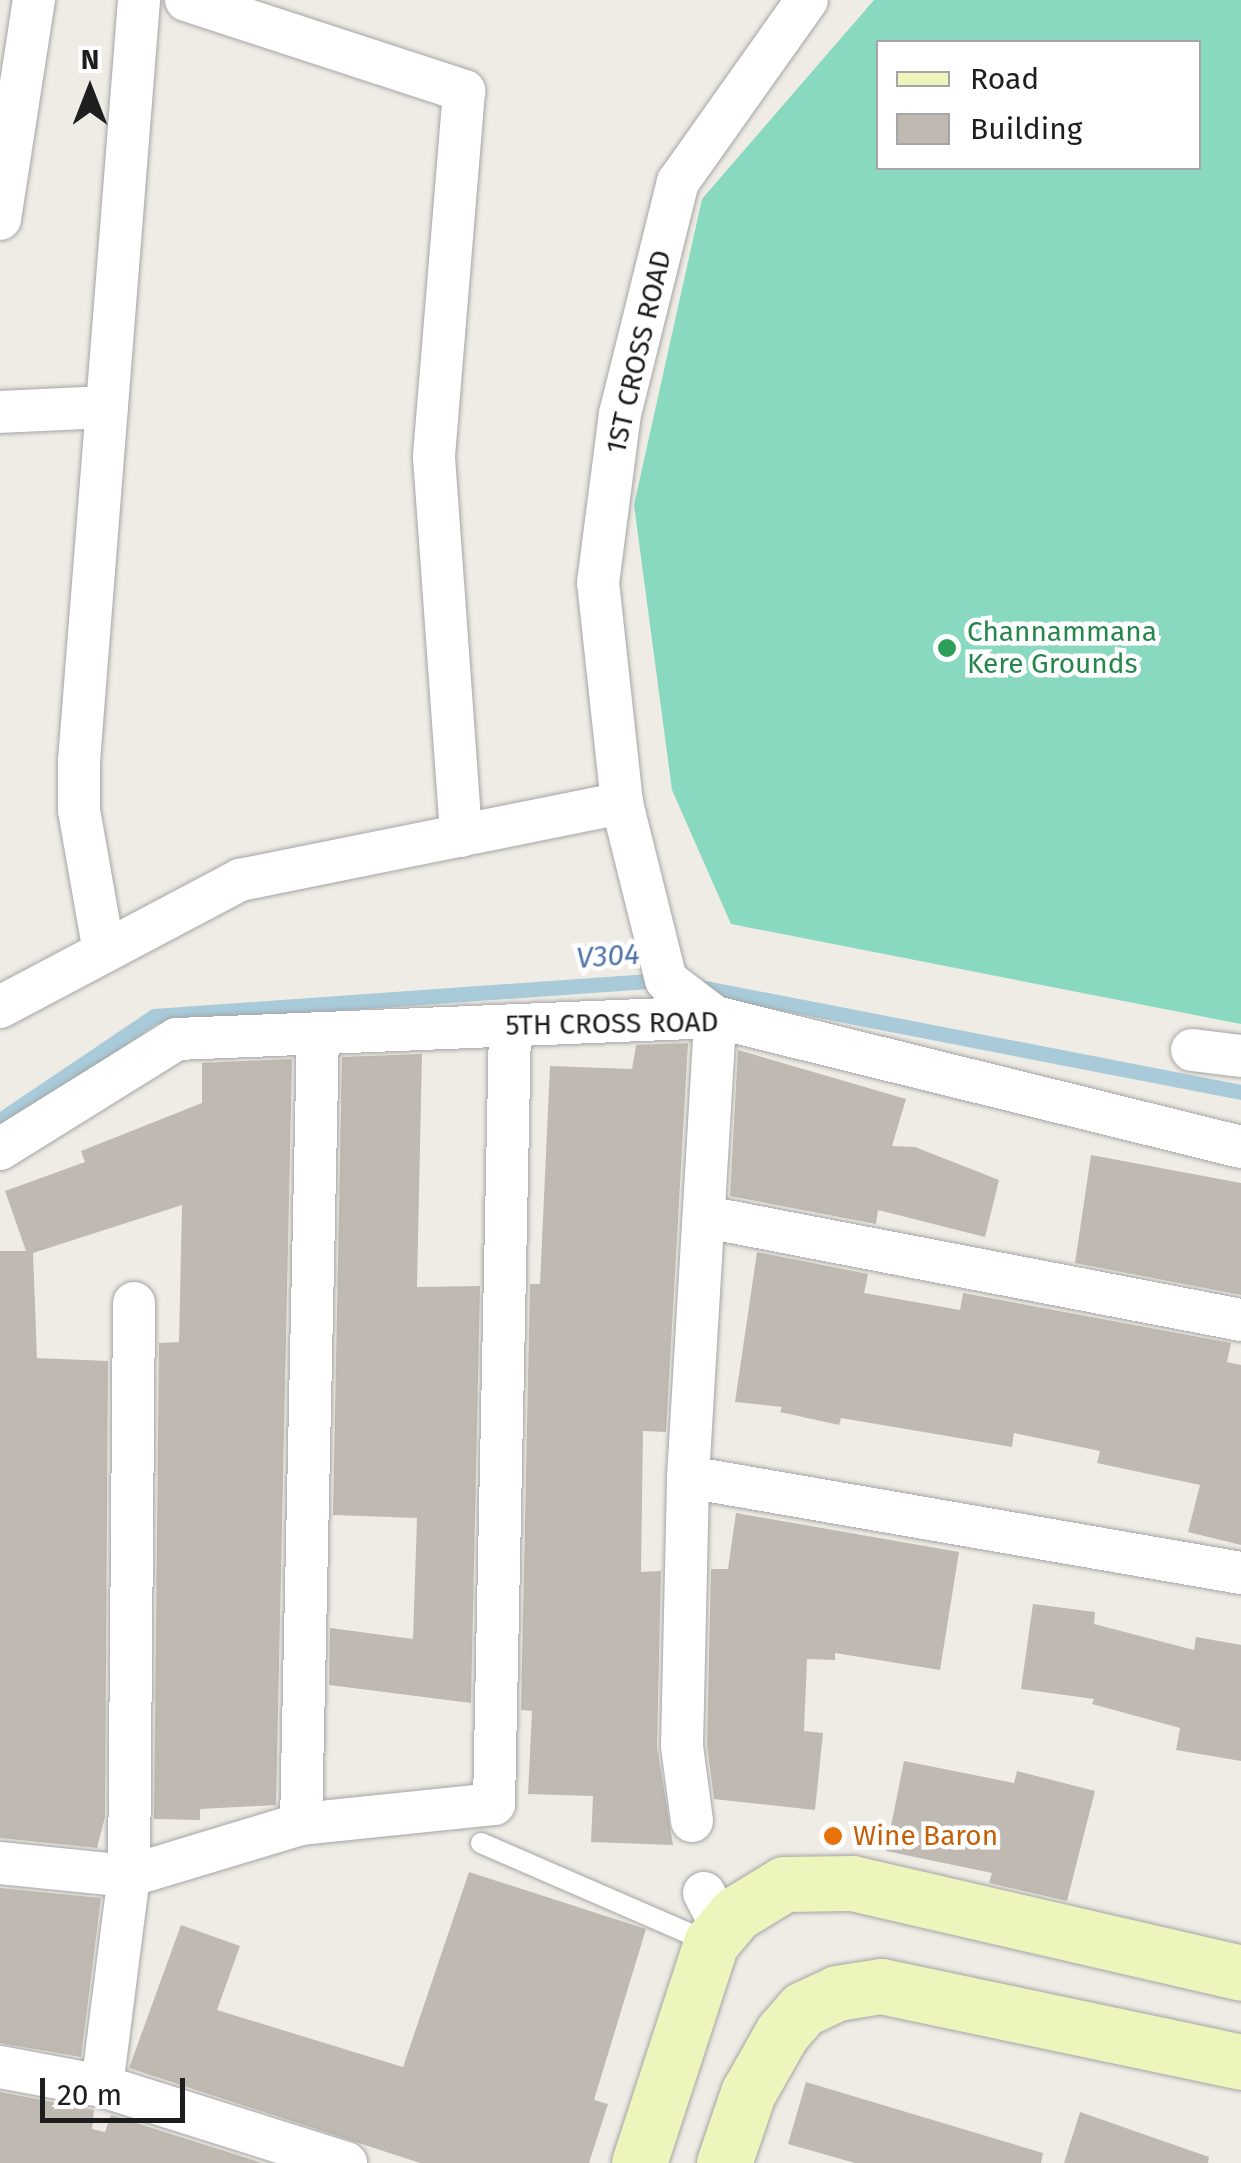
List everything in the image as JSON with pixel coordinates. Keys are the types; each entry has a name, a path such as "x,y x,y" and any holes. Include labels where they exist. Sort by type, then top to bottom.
{"main road":[{"path":"640,2163 713,1921 784,1884 852,1883 1241,1973"},
{"path":"724,2163 748,2093 782,2033 802,2010 837,1992 881,1986 1241,2062"}],"street":[{"path":"0,219 34,0"},
{"path":"104,952 79,810 79,761 138,0"},
{"path":"186,0 464,91 434,457 461,836"},
{"name":"1ST CROSS ROAD","path":"715,1018 666,980 622,803 598,583 620,414 678,182 807,0"},
{"path":"0,412 107,407"},
{"path":"0,1007 240,880 622,803"},
{"path":"692,1821 682,1746 688,1477 715,1018"},
{"name":"5TH CROSS ROAD","path":"0,1149 178,1039 715,1018 1241,1146"},
{"path":"0,1862 129,1876 301,1824 494,1804 510,1025"},
{"path":"301,1824 318,1033"},
{"path":"1192,1050 1241,1056"},
{"path":"706,1217 1241,1320"},
{"path":"102,2086 129,1876 134,1303"},
{"path":"688,1477 1241,1573"},
{"path":"0,2067 102,2086 346,2163"}],"lane":[{"path":"481,1843 713,1921"}],"green space":[{"name":"Channammana Kere Grounds","path":"874,0 1241,0 1241,1024 731,924 672,790 634,505 702,199"}],"building":[{"path":"688,1043 666,1432 643,1431 641,1572 661,1571 657,1746 673,1845 591,1842 593,1796 528,1794 532,1711 521,1710 530,1284 540,1284 550,1066 632,1069 636,1045"},
{"path":"738,1050 906,1099 892,1146 915,1147 999,1180 985,1237 878,1210 876,1224 730,1196"},
{"path":"422,1054 417,1287 480,1286 471,1703 329,1685 330,1628 413,1639 417,1518 333,1515 342,1057"},
{"path":"292,1059 276,1805 200,1809 200,1820 154,1819 159,1343 179,1342 182,1205 33,1253 37,1358 108,1361 105,1817 97,1848 0,1838 0,1251 26,1251 5,1191 85,1162 81,1151 202,1103 202,1063"},
{"path":"1091,1155 1241,1183 1241,1295 1075,1263"},
{"path":"757,1252 868,1274 864,1293 960,1310 963,1293 1231,1343 1227,1362 1241,1365 1241,1545 1188,1532 1200,1485 1097,1463 1100,1451 1014,1433 1012,1447 841,1418 839,1425 780,1412 782,1407 735,1402"},
{"path":"736,1513 959,1552 940,1670 835,1653 835,1660 807,1659 804,1731 823,1733 815,1810 714,1799 707,1745 711,1569 728,1569"},
{"path":"1033,1604 1095,1612 1094,1624 1194,1650 1196,1637 1241,1645 1241,1761 1176,1750 1180,1728 1092,1704 1094,1699 1021,1689"},
{"path":"904,1761 1014,1783 1017,1771 1095,1791 1067,1901 989,1883 992,1873 886,1851"},
{"path":"469,1872 646,1929 594,2100 608,2104 589,2163 420,2163 129,2068 181,1925 240,1946 217,2010 403,2067"},
{"path":"0,1888 101,1898 81,2057 0,2043"},
{"path":"806,2082 1043,2153 1041,2163 855,2163 788,2144"},
{"path":"0,2092 94,2110 92,2129 105,2132 111,2115 262,2163 0,2163"},
{"path":"1080,2112 1209,2157 1208,2163 1064,2163"}],"waterway":[{"name":"V304","path":"0,1120 154,1016 663,980"},
{"name":"V304","path":"695,986 1241,1092"}],"place":[{"name":"Channammana Kere Grounds","path":"947,648"},
{"name":"Wine Baron","path":"833,1836"}]}
